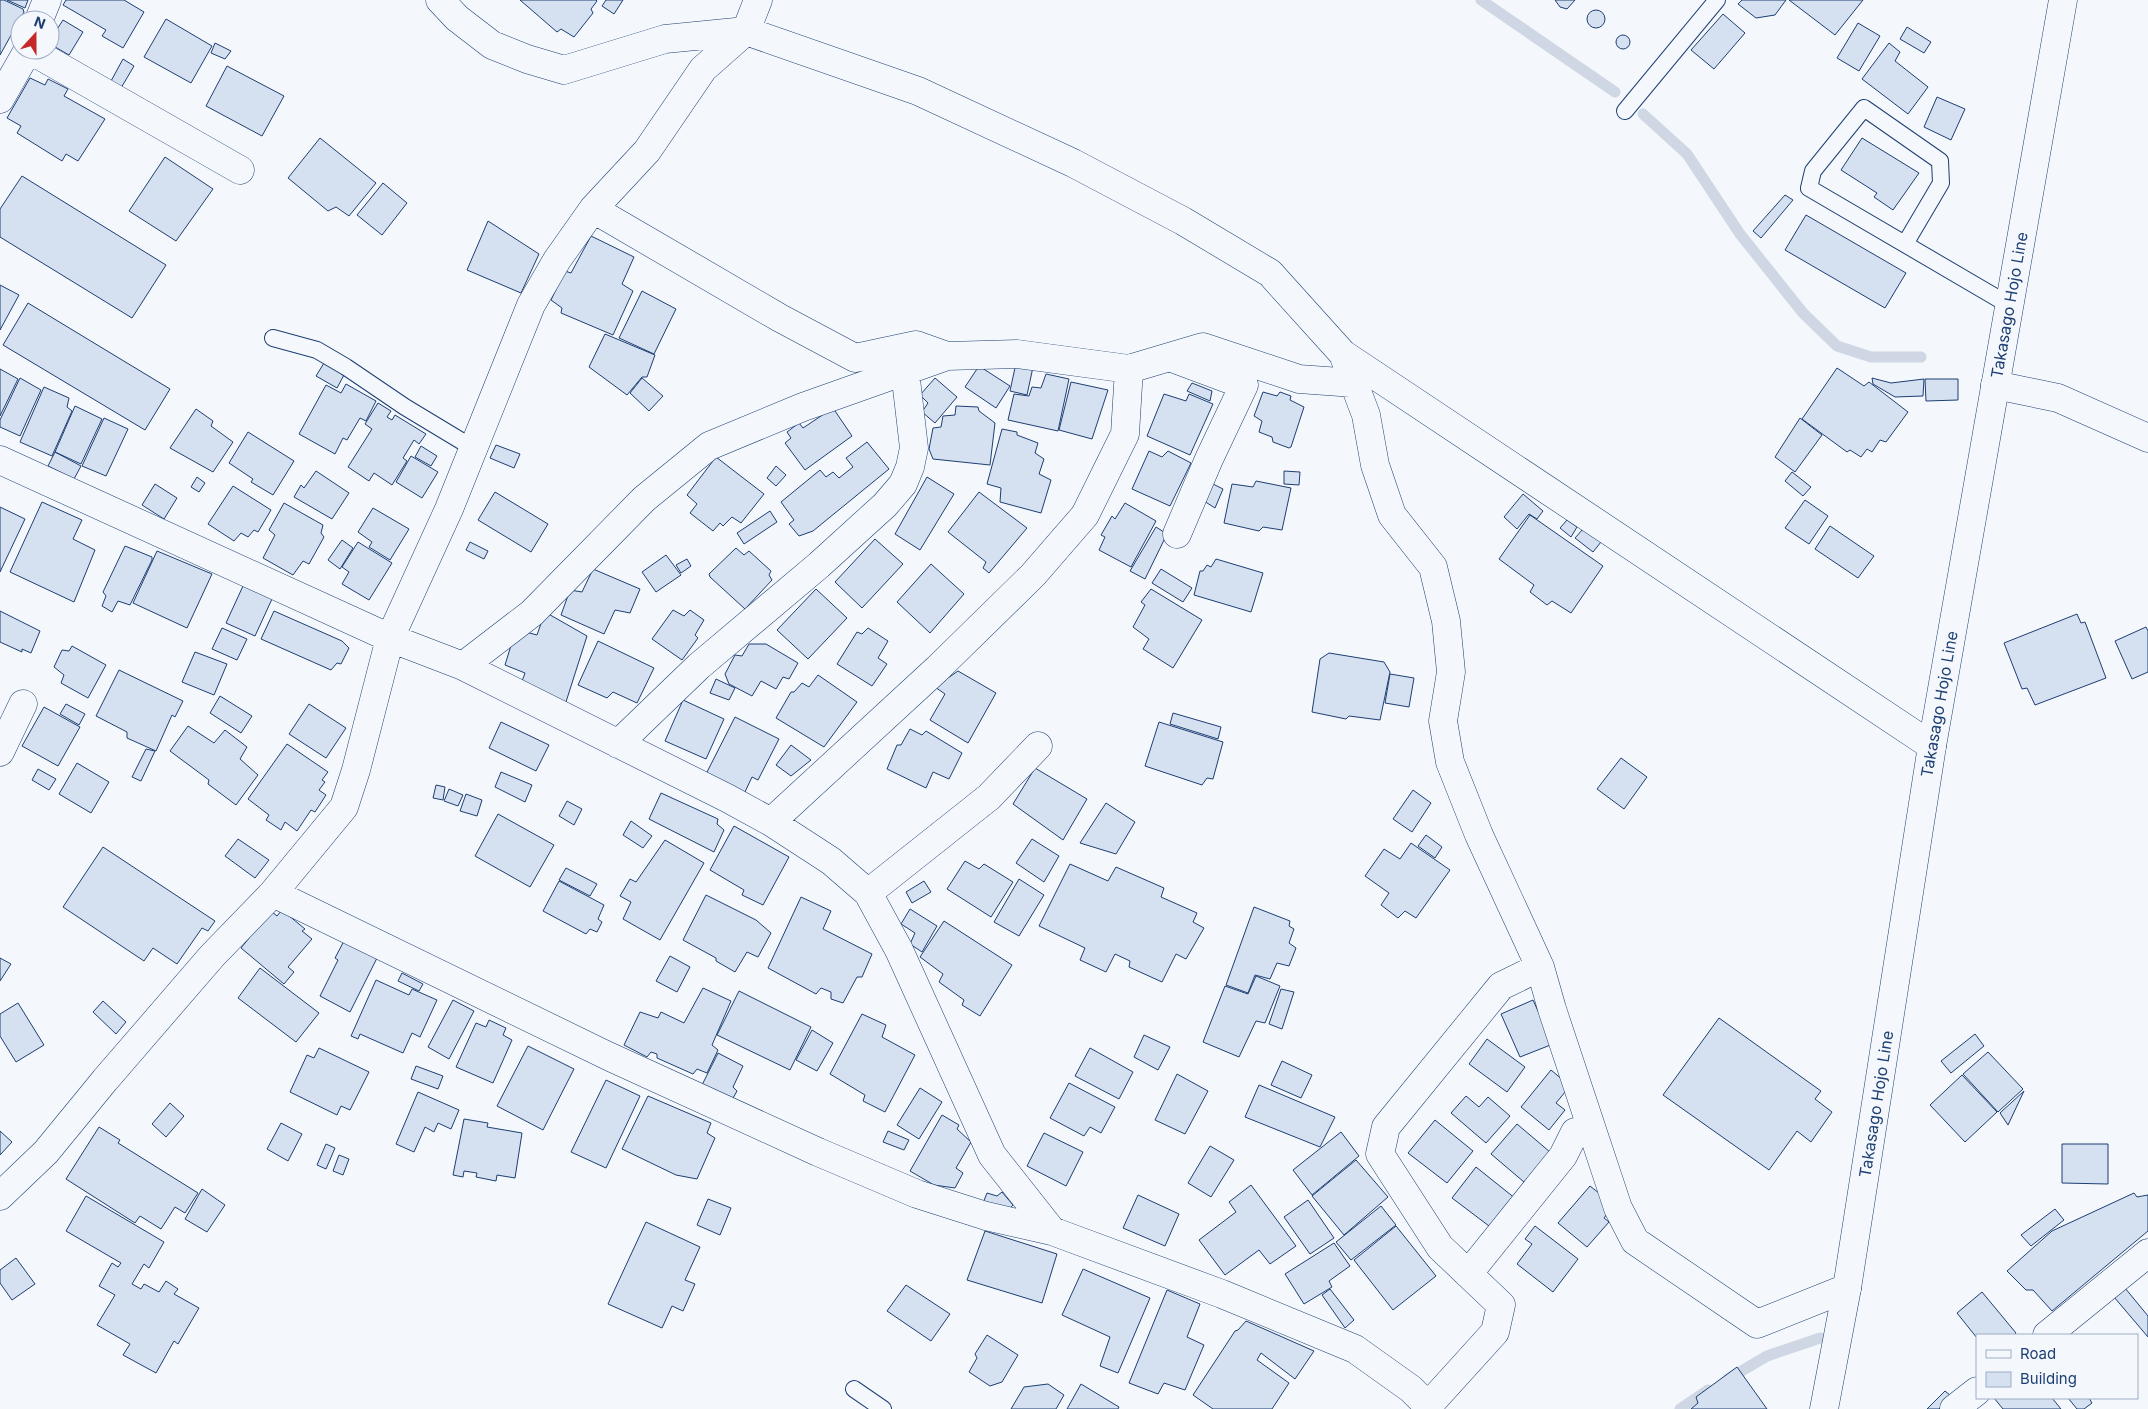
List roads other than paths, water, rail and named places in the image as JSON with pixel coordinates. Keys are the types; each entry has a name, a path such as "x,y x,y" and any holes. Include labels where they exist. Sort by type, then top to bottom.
{"street":[{"path":"440,0 457,18 492,45 527,59 564,70 666,39 746,31 918,91 1073,163 1183,221 1270,273 1343,354 1932,746"},
{"path":"0,1196 46,1152 105,1080 212,956 273,894 344,807 356,770 390,638 449,509 532,305 557,260 593,209 648,151 703,69 746,31 758,0"},
{"name":"Takasago Hojo Line","path":"1824,1409 1847,1288 1932,746 2063,0"},
{"path":"0,99 23,60"},
{"path":"47,60 240,170"},
{"path":"593,209 772,313 855,358 916,345 947,356"},
{"path":"463,666 532,613 644,499 709,446 803,407 947,356 1017,354 1129,368 1203,347 1299,379 1354,383"},
{"path":"1343,354 1366,415 1375,466 1392,515 1433,567 1446,621 1451,672 1443,721 1450,762 1479,835 1540,967 1618,1208 1635,1241 1756,1324 1847,1288"},
{"path":"1169,357 1244,385 1209,459 1177,534"},
{"path":"772,822 937,669 1033,575 1085,515 1125,434 1129,368"},
{"path":"618,744 699,666 819,565 885,505 904,484 914,448 905,371"},
{"path":"1995,385 2058,398 2148,438"},
{"path":"0,460 390,638 463,666 772,822 831,861 868,893 899,950 992,1155 1052,1231"},
{"path":"0,752 23,704"},
{"path":"868,893 990,797 1038,746"},
{"path":"273,894 608,1056 818,1152 917,1194 986,1216 1052,1231 1222,1294 1355,1350 1410,1388 1429,1407 1495,1332 1502,1305 1440,1247 1380,1154 1386,1127 1501,986 1540,967"},
{"path":"1468,1274 1563,1156 1575,1132"},
{"path":"2048,1334 2148,1253"},
{"path":"1954,1409 1976,1392"}],"lane":[{"path":"1624,111 1716,0"},
{"path":"1905,244 1941,183 1940,161 1864,108 1812,171 1809,188 2009,306"},
{"path":"273,338 317,350 405,408 473,448"},
{"path":"854,1389 883,1409"}],"waterway":[{"path":"1481,0 1615,92"},
{"path":"1643,114 1687,154 1740,234 1803,313 1837,346 1871,357 1921,357"},
{"path":"1728,1379 1767,1356 1820,1338"},
{"path":"1680,1409 1708,1390"}]}
